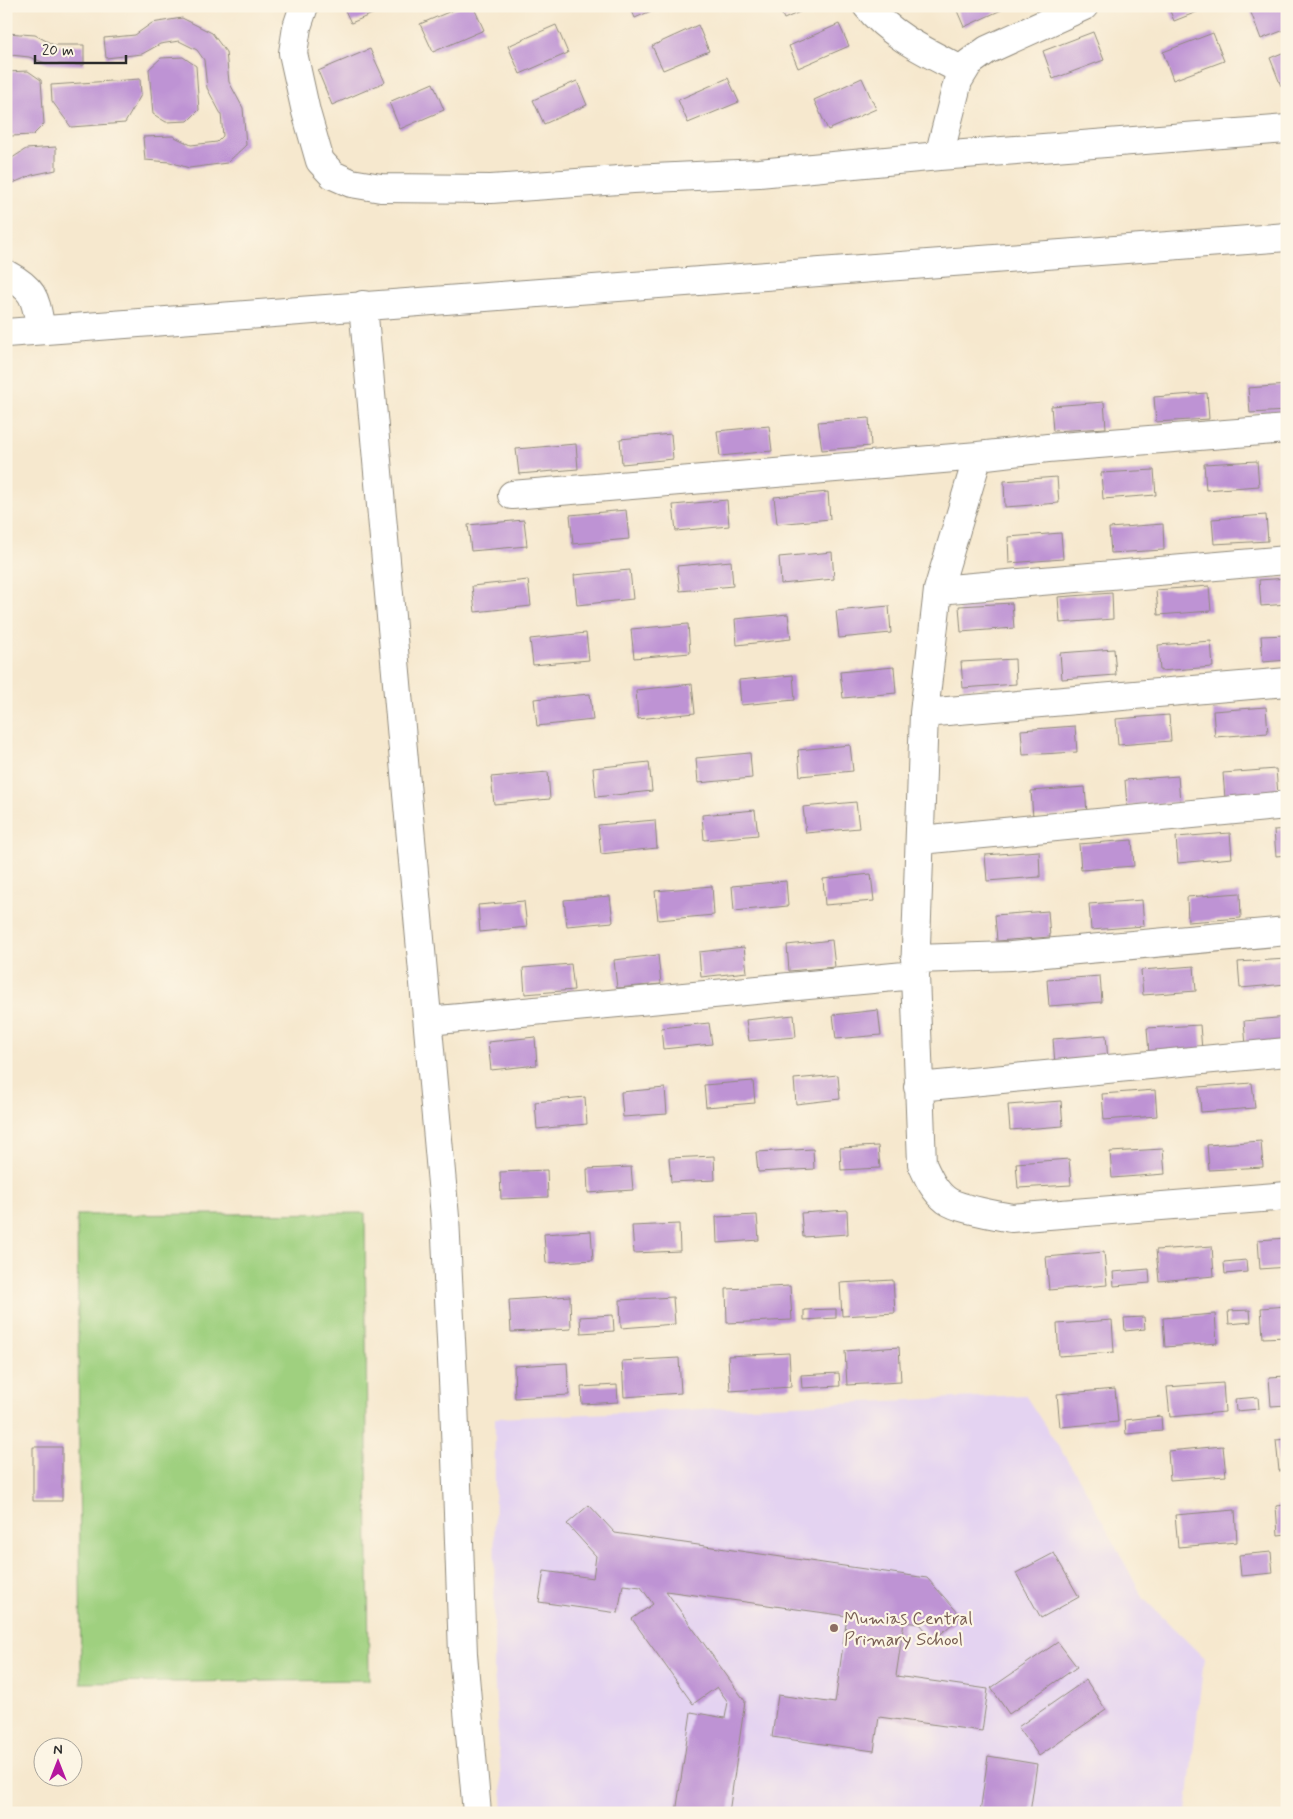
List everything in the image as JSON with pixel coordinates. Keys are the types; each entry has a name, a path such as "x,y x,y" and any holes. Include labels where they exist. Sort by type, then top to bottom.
{"street":[{"path":"304,6 297,26 293,53 306,112 320,161 333,175 350,183 382,188 491,189 633,179 759,173 939,156 1287,129"},
{"path":"867,6 875,16 898,36 963,71"},
{"path":"939,156 958,81 963,71 974,58 987,50 1084,6"},
{"path":"6,333 1287,237"},
{"path":"6,274 26,286 32,294 41,330"},
{"path":"363,305 378,491 445,1216 463,1654 477,1813"},
{"path":"512,495 1287,429"},
{"path":"978,456 938,590 924,713 915,967 922,1164 933,1186 947,1200 973,1210 1011,1218 1287,1196"},
{"path":"938,590 1287,560"},
{"path":"924,713 1287,682"},
{"path":"920,840 1287,806"},
{"path":"428,1021 1011,956 1287,931"},
{"path":"918,1087 1287,1052"}],"shaded area":[{"name":"Mumias Central Primary School","path":"1025,1395 1084,1486 1143,1598 1204,1658 1186,1813 503,1813 494,1671 495,1418"}],"green space":[{"path":"365,1213 369,1680 81,1683 77,1215"}],"building":[{"path":"343,6 391,6 351,23"},
{"path":"463,6 473,6 484,30 433,52 420,24"},
{"path":"630,6 662,6 635,18"},
{"path":"778,6 813,6 784,19"},
{"path":"955,6 1010,6 964,27"},
{"path":"1168,6 1212,6 1174,21"},
{"path":"1261,6 1287,6 1287,29 1261,39 1250,10"},
{"path":"182,18 212,33 226,52 229,82 243,108 246,145 227,163 189,168 170,162 145,160 143,137 173,136 191,145 217,142 223,136 221,114 207,88 204,60 197,50 179,41 160,44 142,54 106,58 104,38 135,35 152,23"},
{"path":"839,24 849,46 798,68 789,46"},
{"path":"556,25 568,53 520,74 508,46"},
{"path":"698,25 709,51 663,70 652,46"},
{"path":"1093,32 1104,60 1053,79 1043,51"},
{"path":"6,33 35,35 54,45 84,45 84,65 48,64 29,57 11,55 6,58"},
{"path":"1213,33 1224,61 1173,80 1163,52"},
{"path":"370,49 385,82 332,105 318,71"},
{"path":"1287,51 1287,84 1281,86 1270,58"},
{"path":"183,57 196,66 199,110 188,121 166,122 153,114 149,69 161,58"},
{"path":"28,71 41,80 44,124 33,135 11,136 6,133 6,72"},
{"path":"728,78 739,102 688,123 678,100"},
{"path":"862,78 876,109 828,130 814,100"},
{"path":"140,79 141,95 125,123 71,127 52,101 51,85"},
{"path":"577,81 587,105 544,124 533,100"},
{"path":"433,83 444,110 400,129 389,102"},
{"path":"56,147 56,170 32,175 13,183 6,183 6,160 26,149"},
{"path":"1287,385 1287,411 1250,413 1248,388"},
{"path":"1207,393 1209,419 1156,422 1154,397"},
{"path":"1104,402 1106,428 1053,431 1051,406"},
{"path":"869,418 871,446 822,450 818,422"},
{"path":"769,426 772,451 720,456 717,431"},
{"path":"671,434 673,459 622,464 620,439"},
{"path":"576,444 578,469 519,474 516,449"},
{"path":"1257,461 1259,486 1206,490 1204,464"},
{"path":"1154,470 1156,495 1103,499 1101,473"},
{"path":"1057,477 1059,503 1005,507 1004,481"},
{"path":"828,492 830,519 777,524 774,497"},
{"path":"727,500 729,526 676,531 673,505"},
{"path":"626,510 629,539 573,544 570,515"},
{"path":"1266,515 1268,541 1214,544 1212,519"},
{"path":"524,520 527,546 471,551 468,525"},
{"path":"1163,524 1164,550 1111,553 1109,528"},
{"path":"1061,533 1063,559 1009,563 1008,537"},
{"path":"832,552 834,579 781,584 779,557"},
{"path":"731,561 733,586 680,591 677,566"},
{"path":"630,570 633,599 577,605 574,575"},
{"path":"1287,578 1287,604 1261,606 1259,580"},
{"path":"528,580 531,606 475,612 472,586"},
{"path":"1209,586 1211,611 1158,615 1156,590"},
{"path":"1112,593 1113,619 1060,623 1058,597"},
{"path":"1012,603 1014,628 961,632 959,606"},
{"path":"889,606 891,633 839,638 836,611"},
{"path":"788,614 791,639 737,645 735,619"},
{"path":"688,624 690,653 634,658 631,629"},
{"path":"586,633 589,660 533,665 530,639"},
{"path":"1287,635 1287,660 1263,662 1261,636"},
{"path":"1211,641 1213,667 1160,671 1158,645"},
{"path":"1114,649 1116,675 1062,679 1060,653"},
{"path":"1015,659 1016,684 963,688 961,662"},
{"path":"894,667 896,693 843,698 840,672"},
{"path":"793,675 795,700 741,705 739,680"},
{"path":"692,684 695,713 638,719 636,690"},
{"path":"590,694 593,720 537,726 534,699"},
{"path":"1266,707 1268,733 1215,737 1213,711"},
{"path":"1169,715 1171,741 1118,745 1116,719"},
{"path":"1075,726 1077,752 1023,755 1021,730"},
{"path":"850,745 853,771 800,776 798,750"},
{"path":"750,753 752,778 698,783 696,758"},
{"path":"649,762 652,791 596,797 593,768"},
{"path":"1276,769 1278,795 1225,798 1223,773"},
{"path":"548,772 550,799 494,804 491,777"},
{"path":"1178,776 1180,802 1127,806 1125,780"},
{"path":"1085,787 1087,813 1033,817 1031,791"},
{"path":"856,802 859,828 806,833 803,807"},
{"path":"755,810 758,835 704,840 702,815"},
{"path":"655,820 657,848 601,854 598,825"},
{"path":"1287,829 1287,855 1276,856 1274,830"},
{"path":"1230,833 1232,858 1178,863 1176,837"},
{"path":"1132,840 1134,866 1081,870 1079,844"},
{"path":"1039,851 1040,877 987,881 985,855"},
{"path":"871,874 874,901 825,905 823,879"},
{"path":"786,881 788,906 734,911 732,886"},
{"path":"712,886 714,915 658,920 655,891"},
{"path":"1284,890 1287,890 1287,908 1285,908"},
{"path":"1240,893 1241,918 1188,922 1187,897"},
{"path":"610,896 613,922 567,926 564,900"},
{"path":"1142,900 1144,926 1091,930 1089,904"},
{"path":"524,901 527,927 480,932 478,905"},
{"path":"1048,911 1050,937 997,941 995,915"},
{"path":"832,940 835,967 789,971 787,945"},
{"path":"744,947 747,972 701,977 699,952"},
{"path":"658,955 661,984 617,988 614,960"},
{"path":"1287,959 1287,984 1240,988 1238,962"},
{"path":"571,964 574,990 525,994 523,968"},
{"path":"1194,966 1196,991 1143,995 1141,970"},
{"path":"1100,976 1102,1002 1049,1006 1047,980"},
{"path":"878,1010 881,1035 836,1039 833,1015"},
{"path":"794,1015 796,1037 749,1041 746,1020"},
{"path":"1287,1017 1287,1043 1246,1046 1244,1021"},
{"path":"709,1023 712,1044 663,1049 661,1028"},
{"path":"1200,1025 1202,1050 1149,1054 1147,1028"},
{"path":"1106,1035 1108,1061 1055,1064 1053,1039"},
{"path":"535,1037 537,1065 491,1070 488,1042"},
{"path":"838,1075 840,1099 796,1104 794,1079"},
{"path":"753,1081 755,1103 706,1107 704,1085"},
{"path":"1252,1083 1255,1108 1201,1112 1199,1087"},
{"path":"665,1088 667,1114 623,1117 621,1092"},
{"path":"1155,1090 1157,1116 1104,1120 1102,1094"},
{"path":"585,1097 587,1124 537,1129 535,1102"},
{"path":"1061,1101 1063,1126 1010,1130 1008,1105"},
{"path":"1261,1141 1263,1167 1209,1170 1207,1145"},
{"path":"878,1146 880,1168 841,1170 840,1148"},
{"path":"813,1149 814,1169 758,1172 756,1152"},
{"path":"1163,1149 1165,1174 1112,1178 1110,1152"},
{"path":"714,1156 715,1180 671,1182 669,1158"},
{"path":"1069,1159 1071,1185 1018,1188 1016,1163"},
{"path":"631,1167 633,1190 588,1193 587,1169"},
{"path":"547,1170 548,1197 501,1199 500,1172"},
{"path":"847,1210 848,1234 803,1237 801,1213"},
{"path":"757,1215 759,1240 717,1243 716,1217"},
{"path":"679,1224 680,1251 634,1253 632,1226"},
{"path":"591,1231 593,1260 546,1263 544,1234"},
{"path":"1287,1238 1287,1267 1260,1269 1258,1240"},
{"path":"1212,1246 1214,1276 1159,1281 1156,1250"},
{"path":"1104,1252 1107,1285 1049,1290 1046,1257"},
{"path":"1246,1260 1247,1272 1225,1274 1224,1262"},
{"path":"1149,1269 1150,1283 1114,1286 1113,1272"},
{"path":"893,1280 895,1313 842,1316 840,1283"},
{"path":"790,1286 792,1320 727,1323 726,1289"},
{"path":"570,1296 571,1329 511,1332 509,1300"},
{"path":"673,1297 675,1324 621,1328 620,1300"},
{"path":"1287,1306 1287,1337 1263,1338 1261,1308"},
{"path":"836,1309 836,1318 804,1320 804,1310"},
{"path":"1250,1310 1251,1322 1229,1324 1228,1311"},
{"path":"1215,1314 1217,1343 1165,1347 1163,1318"},
{"path":"613,1315 614,1331 581,1333 580,1317"},
{"path":"1144,1317 1145,1329 1125,1331 1124,1318"},
{"path":"1112,1320 1114,1352 1059,1356 1057,1324"},
{"path":"899,1347 901,1382 847,1385 845,1351"},
{"path":"789,1353 791,1387 730,1391 728,1356"},
{"path":"679,1358 681,1393 624,1397 622,1361"},
{"path":"567,1363 569,1395 515,1398 514,1366"},
{"path":"839,1373 840,1386 802,1388 801,1375"},
{"path":"1287,1376 1287,1405 1271,1406 1269,1377"},
{"path":"1223,1383 1225,1412 1170,1417 1167,1387"},
{"path":"617,1385 618,1402 582,1404 581,1387"},
{"path":"1115,1389 1118,1422 1060,1427 1057,1394"},
{"path":"1258,1397 1259,1409 1236,1411 1235,1399"},
{"path":"1161,1416 1162,1431 1126,1434 1125,1420"},
{"path":"1287,1439 1287,1470 1279,1471 1276,1440"},
{"path":"1223,1446 1226,1476 1170,1480 1168,1451"},
{"path":"33,1447 62,1447 62,1501 33,1501"},
{"path":"589,1505 615,1533 927,1578 961,1616 934,1640 920,1624 904,1622 896,1676 988,1689 982,1731 879,1717 874,1751 772,1737 778,1695 835,1703 847,1616 666,1591 745,1701 729,1813 676,1813 691,1712 725,1718 728,1702 717,1687 693,1704 632,1619 653,1604 641,1587 623,1585 618,1613 539,1602 544,1571 593,1578 596,1556 567,1524"},
{"path":"1287,1505 1287,1534 1278,1535 1276,1506"},
{"path":"1235,1510 1237,1542 1178,1547 1175,1515"},
{"path":"1271,1552 1273,1573 1241,1576 1239,1555"},
{"path":"1054,1553 1079,1597 1041,1618 1016,1573"},
{"path":"1058,1642 1077,1667 1009,1714 991,1688"},
{"path":"1086,1680 1106,1710 1039,1756 1018,1727"},
{"path":"988,1756 1037,1764 1030,1813 980,1813"}],"place":[{"name":"Mumias Central Primary School","path":"834,1628"}]}
